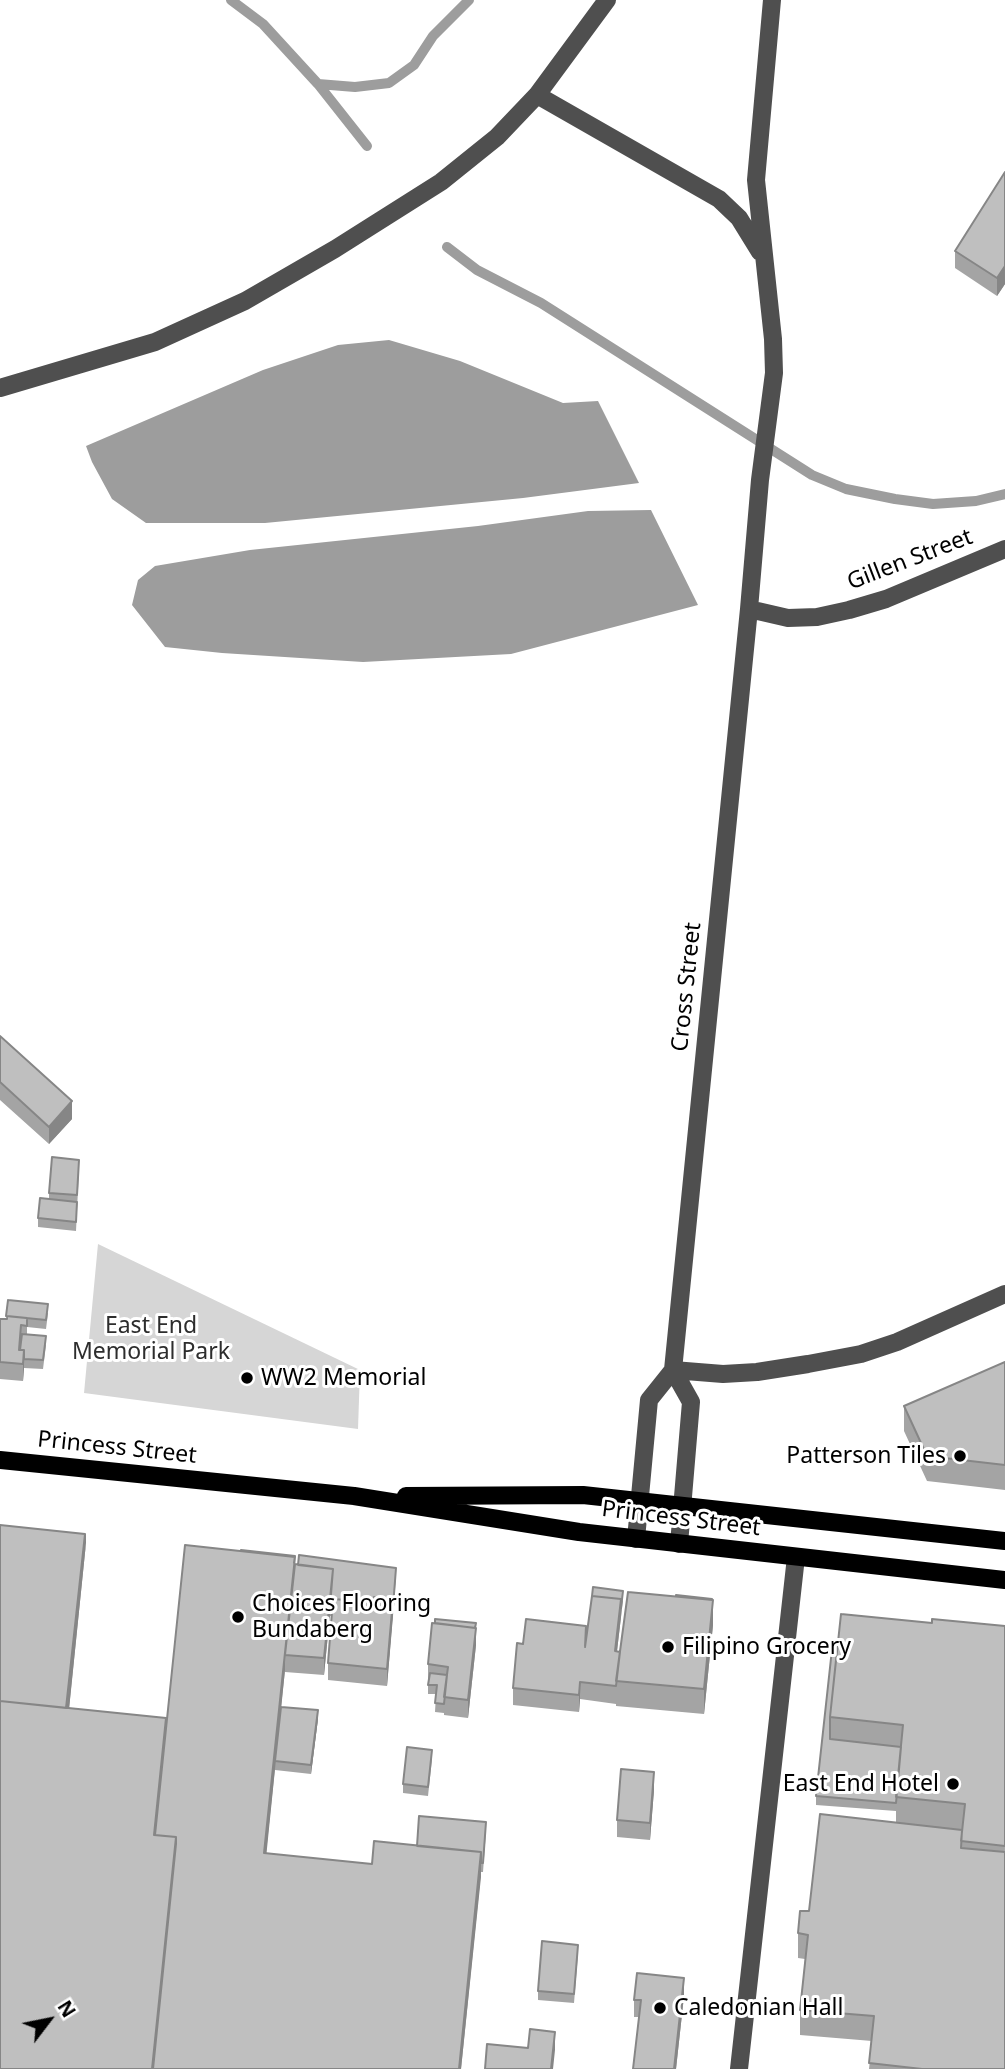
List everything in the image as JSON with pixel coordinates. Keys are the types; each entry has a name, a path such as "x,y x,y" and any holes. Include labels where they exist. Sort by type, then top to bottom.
{"main road":[{"name":"Princess Street","path":"0,1460 354,1496 579,1532 1005,1580"},
{"name":"Princess Street","path":"354,1496 583,1495 1005,1541"}],"street":[{"path":"0,387 155,342 245,301 335,249 441,182 498,137 537,95 607,0"},
{"name":"Cross Street","path":"673,1370 760,480 774,373 774,339 756,180 772,0"},
{"path":"537,95 719,199 739,218 764,257"},
{"name":"Gillen Street","path":"749,609 788,618 817,617 849,610 886,599 1005,549"},
{"path":"673,1370 723,1374 757,1372 860,1354 897,1342 1005,1294"},
{"path":"636,1538 649,1400 673,1370"},
{"path":"673,1370 691,1402 679,1544"},
{"path":"739,2069 796,1557"}],"green space":[{"name":"East End Memorial Park","path":"98,1244 360,1370 358,1429 84,1393"}],"shaded area":[{"path":"389,340 460,361 563,403 598,401 639,483 523,498 265,523 146,523 112,499 92,462 86,446 263,370 338,345"},
{"path":"651,510 698,605 511,654 363,662 165,647 132,605 138,580 155,566 250,550 478,526 588,511"}],"building":[{"path":"1005,172 1005,266 997,278 955,251"},
{"path":"0,1036 72,1101 49,1127 0,1082"},
{"path":"52,1157 79,1160 77,1195 49,1193"},
{"path":"40,1198 77,1202 76,1222 38,1218"},
{"path":"8,1300 48,1304 46,1320 6,1316"},
{"path":"7,1316 27,1318 27,1326 21,1325 19,1350 24,1350 23,1364 0,1362 0,1319 7,1319"},
{"path":"22,1334 46,1336 43,1360 24,1359 24,1350 20,1350"},
{"name":"Patterson Tiles","path":"1005,1362 1005,1465 927,1456 904,1406"},
{"path":"0,1525 85,1534 66,1708 0,1701"},
{"path":"185,1545 295,1557 264,1853 372,1864 374,1841 481,1852 459,2069 153,2069 176,1844 176,1837 155,1835"},
{"path":"299,1555 396,1568 393,1607 393,1599 374,1597 373,1602 333,1599 330,1607 333,1569 298,1565"},
{"path":"295,1564 333,1569 324,1658 285,1655"},
{"path":"593,1587 623,1591 621,1608 621,1599 592,1596"},
{"name":"Filipino Grocery","path":"628,1592 713,1600 704,1689 616,1681"},
{"path":"592,1596 621,1599 615,1651 620,1652 616,1686 580,1682 579,1695 513,1688 517,1643 523,1644 526,1619 586,1626 585,1647"},
{"path":"676,1596 712,1599 712,1600"},
{"path":"374,1597 393,1599 387,1669 328,1663 333,1599 373,1602"},
{"name":"East End Hotel","path":"841,1614 932,1623 932,1619 1005,1626 1005,1846 961,1841 965,1804 896,1797 903,1725 830,1717"},
{"path":"435,1619 476,1623 475,1628 435,1623"},
{"path":"432,1623 476,1628 468,1700 444,1697 448,1667 428,1664"},
{"path":"833,1640 838,1641 830,1739 901,1747 896,1803 816,1796"},
{"path":"430,1673 447,1675 444,1704 435,1703 437,1685 428,1685"},
{"path":"0,1701 166,1718 154,1835 176,1837 152,2069 0,2069"},
{"path":"281,1707 318,1710 311,1765 275,1761"},
{"path":"407,1747 432,1750 428,1787 403,1784"},
{"path":"621,1769 654,1772 650,1823 617,1820"},
{"path":"820,1814 962,1830 961,1848 1005,1852 1005,2069 922,2069 869,2063 874,2016 800,2010 808,1935 798,1933 800,1911 809,1911"},
{"path":"419,1816 486,1822 483,1863 481,1852 417,1846"},
{"path":"542,1941 578,1945 574,1994 538,1991"},
{"path":"637,1973 684,1978 674,2069 633,2069 641,2000 634,2000"},
{"path":"530,2029 555,2032 551,2069 485,2069 487,2044 528,2048"}],"waterway":[{"path":"231,0 263,24 318,84 367,146"},
{"path":"318,84 355,87 389,83 414,65 433,36 469,0"},
{"path":"447,247 477,270 541,303 812,475 846,489 933,504 976,501 1005,494"}],"place":[{"name":"WW2 Memorial","path":"247,1378"},
{"name":"Patterson Tiles","path":"960,1456"},
{"name":"Choices Flooring Bundaberg","path":"238,1617"},
{"name":"Filipino Grocery","path":"668,1647"},
{"name":"East End Hotel","path":"953,1784"},
{"name":"Caledonian Hall","path":"660,2008"}]}
